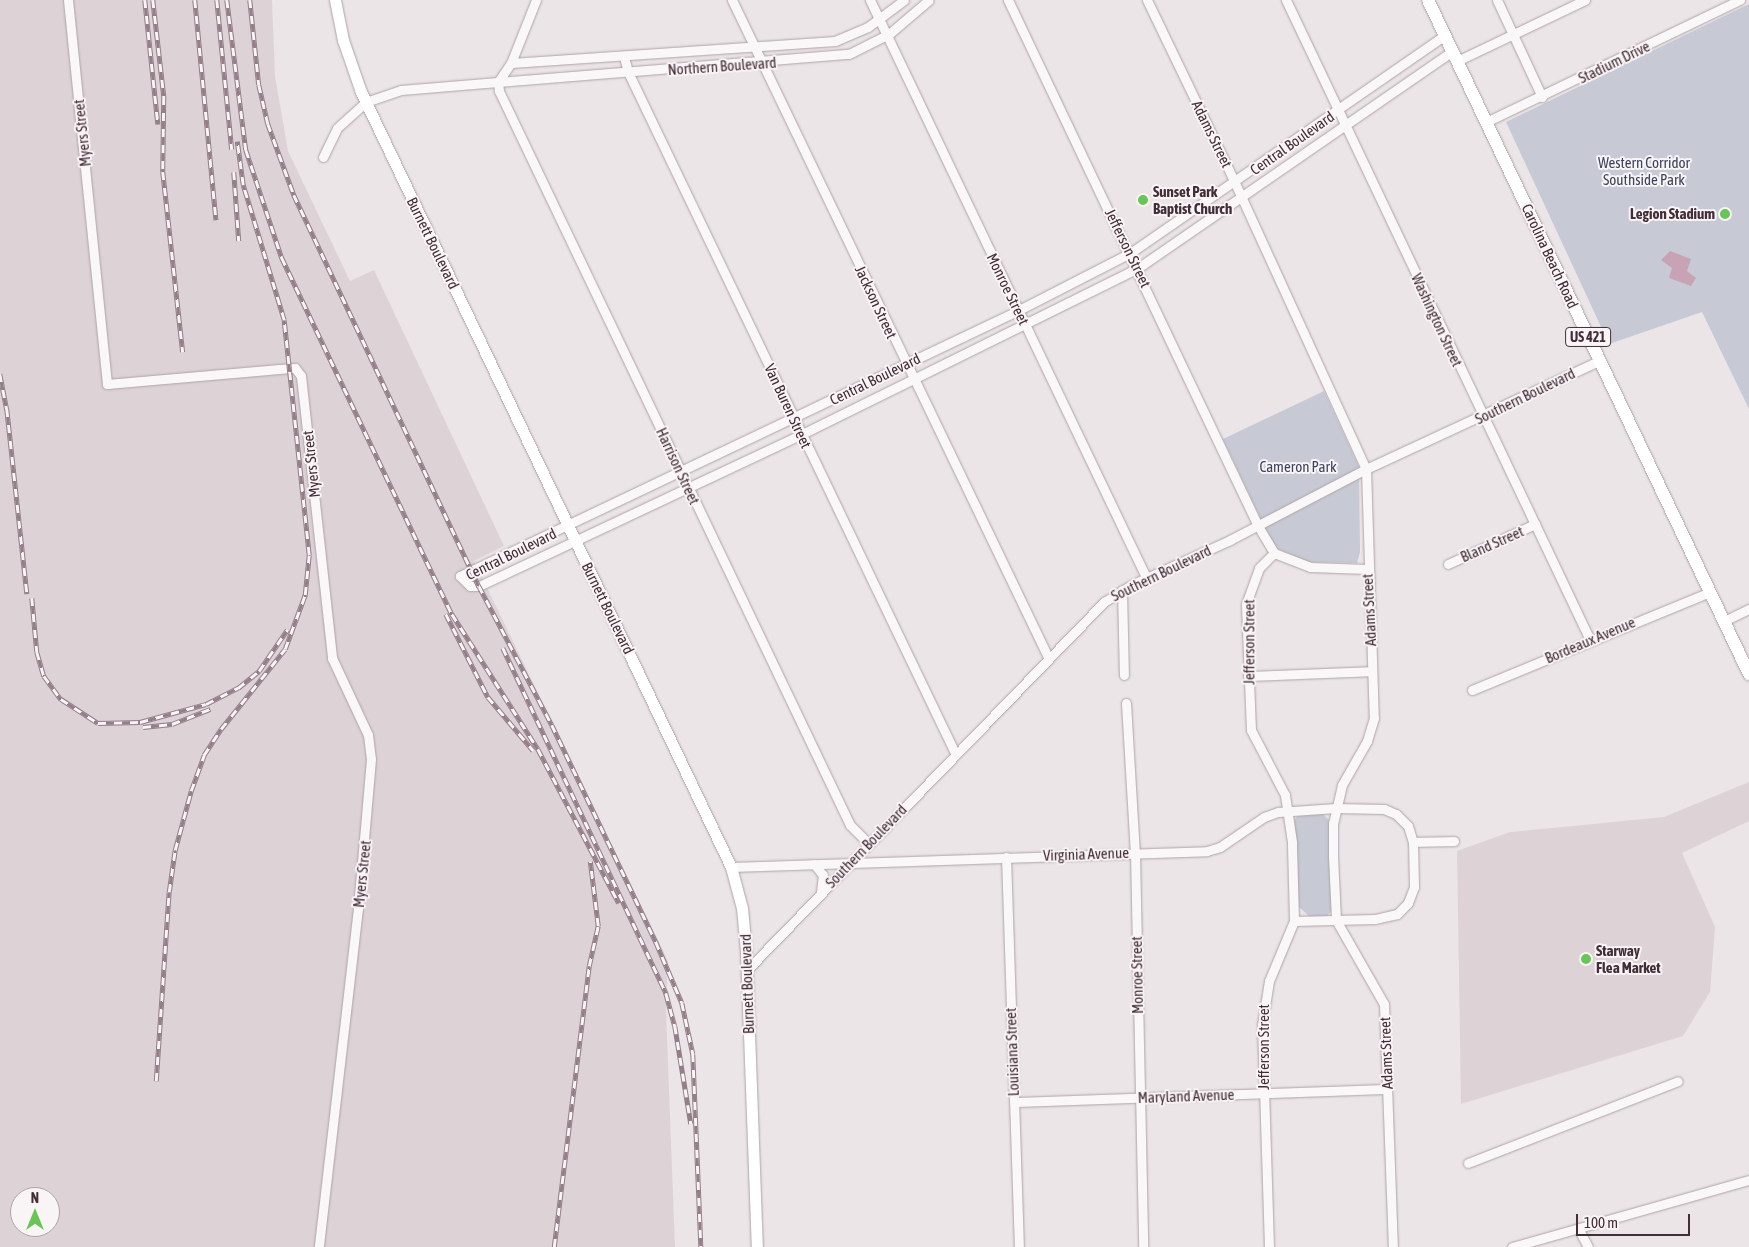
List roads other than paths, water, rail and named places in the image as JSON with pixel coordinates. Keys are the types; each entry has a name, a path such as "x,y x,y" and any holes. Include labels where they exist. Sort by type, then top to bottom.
{"highway":[{"name":"Carolina Beach Road","path":"1428,0 1749,674"}],"main road":[{"name":"Burnett Boulevard","path":"335,0 349,60 366,102 731,867 742,908 747,970 757,1247"}],"street":[{"name":"Myers Street","path":"68,0 107,384 295,368 300,376 332,658 368,735 371,759 366,828 319,1247"},
{"path":"498,82 511,63 536,0"},
{"name":"Jackson Street","path":"732,0 913,380 1048,657"},
{"name":"Monroe Street","path":"870,0 889,34 1017,311 1146,577"},
{"name":"Northern Boulevard","path":"511,63 624,57 835,41 858,33 880,20 904,0"},
{"name":"Northern Boulevard","path":"366,102 417,88 763,63 849,54 889,34 930,0"},
{"name":"Jefferson Street","path":"1008,0 1138,268 1258,526 1274,553 1260,568 1246,604 1251,730 1285,795 1292,842 1294,922 1263,1002 1269,1247"},
{"name":"Adams Street","path":"1147,0 1235,183 1366,469 1367,569 1374,718 1367,741 1342,785 1336,808 1333,856 1336,920 1384,1004 1393,1247"},
{"name":"Washington Street","path":"1286,0 1590,640"},
{"path":"1498,0 1542,97"},
{"name":"Central Boulevard","path":"1445,35 1235,183 1130,253 1017,311 569,526 460,576 470,586 479,586 802,434 1138,268 1345,126 1454,56 1513,34 1585,0"},
{"name":"Stadium Drive","path":"1486,122 1542,97 1740,0"},
{"name":"Van Buren Street","path":"624,57 628,72 955,753"},
{"name":"Harrison Street","path":"498,82 500,91 850,825 869,844"},
{"path":"323,157 334,133 366,102"},
{"name":"Southern Boulevard","path":"747,970 1095,609 1122,590 1146,577 1258,526 1366,469 1483,417 1599,361"},
{"name":"Bland Street","path":"1448,564 1535,524"},
{"path":"1274,553 1310,567 1367,569"},
{"path":"1122,590 1124,676"},
{"name":"Bordeaux Avenue","path":"1472,690 1710,592"},
{"path":"1724,621 1749,609"},
{"path":"1248,676 1372,670"},
{"name":"Monroe Street","path":"1126,703 1135,853 1138,1098 1143,1247"},
{"name":"Virginia Avenue","path":"731,867 1006,856 1207,851 1220,847 1264,817 1288,812 1336,808 1376,808 1396,814 1408,826 1413,842 1414,886 1408,903 1397,914 1375,919 1294,922"},
{"path":"1413,842 1454,840"},
{"name":"Louisiana Street","path":"1006,856 1019,1247"},
{"path":"814,864 823,875 821,892"},
{"path":"1468,1163 1678,1081"},
{"name":"Maryland Avenue","path":"1014,1102 1387,1089"},
{"path":"1512,1247 1749,1180"},
{"path":"1578,1228 1588,1247"}],"railway":[{"path":"145,0 158,124"},
{"path":"153,0 164,97 163,172 183,352"},
{"path":"195,0 216,220"},
{"path":"217,0 232,149"},
{"path":"227,0 246,150 282,258 452,614 538,749 619,903"},
{"path":"250,0 259,85 268,124 294,195 479,586 552,725 656,942 682,1003 693,1054 701,1247"},
{"path":"156,1081 169,892 175,850 191,791 204,755 221,729 285,649 305,595 309,555 284,320 243,185 237,141"},
{"path":"234,172 239,241"},
{"path":"0,374 7,409 27,594"},
{"path":"32,598 37,652 44,676 61,699 98,723 140,722 206,704 238,688 259,671 287,630"},
{"path":"446,614 488,697 533,750"},
{"path":"503,648 666,993 675,1026 691,1124"},
{"path":"143,727 172,724 210,709"},
{"path":"554,1247 589,966 598,926 590,861"}],"place":[{"name":"Sunset Park Baptist Church","path":"1143,200"},
{"name":"Legion Stadium","path":"1725,214"},
{"name":"Starway Flea Market","path":"1586,959"}],"park label":[{"name":"Western Corridor Southside Park","path":"1644,170"},
{"name":"Cameron Park","path":"1298,467"}]}
